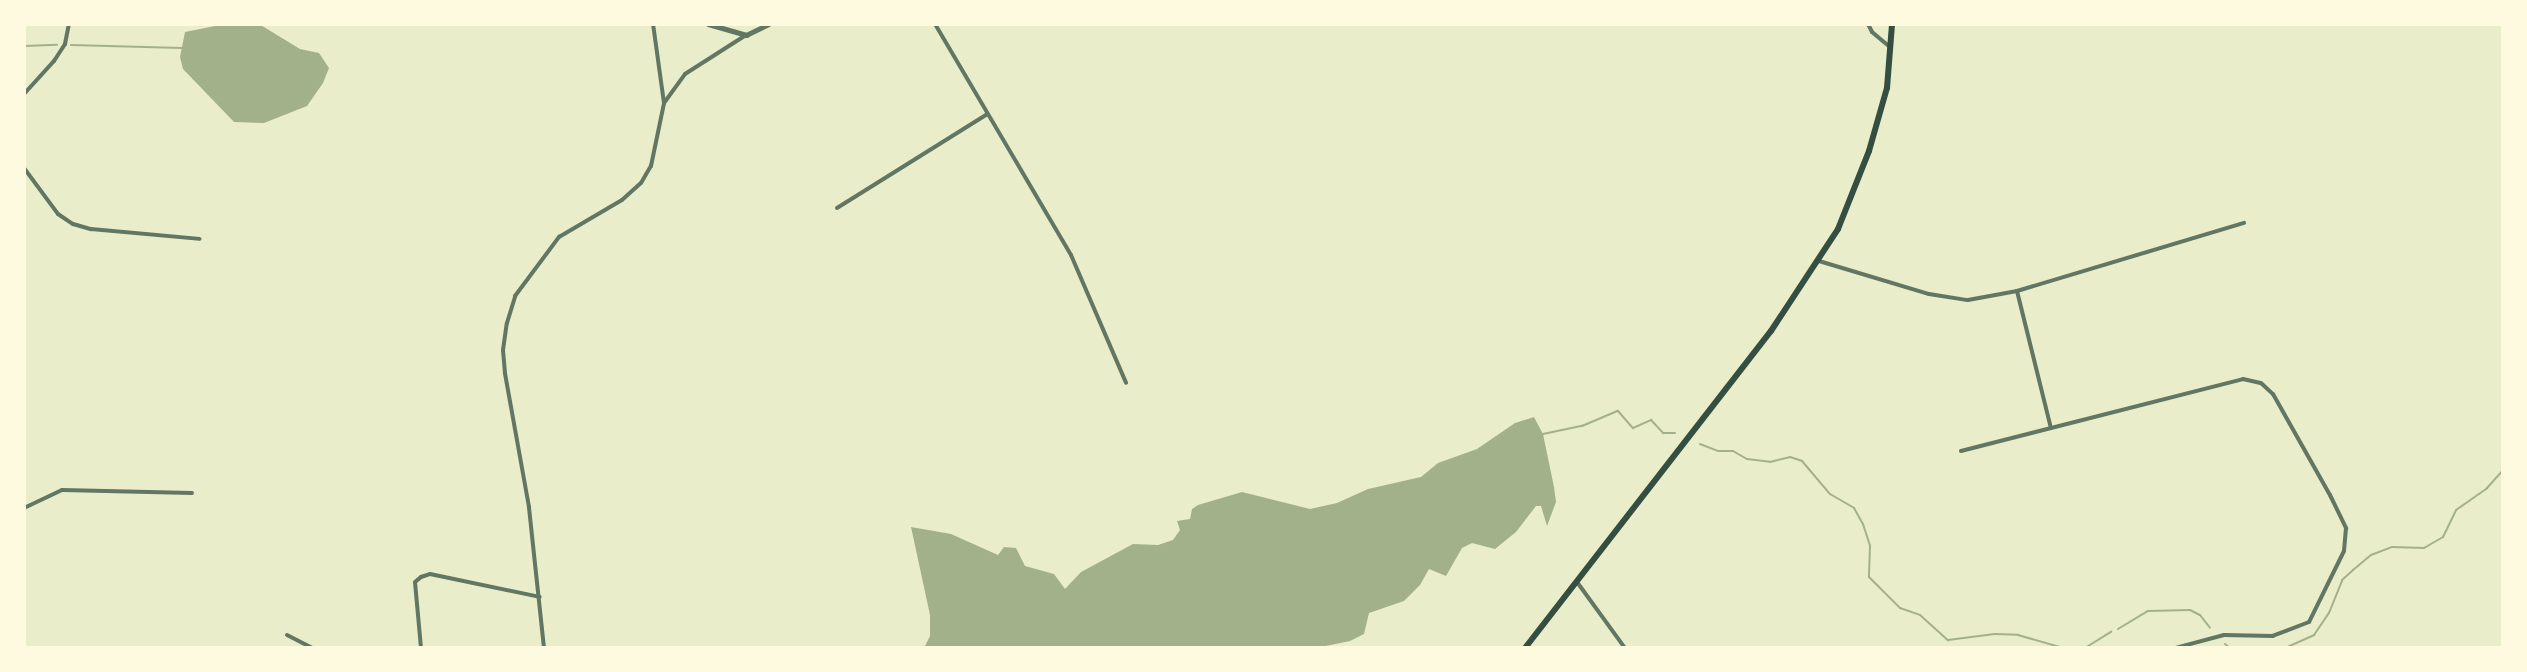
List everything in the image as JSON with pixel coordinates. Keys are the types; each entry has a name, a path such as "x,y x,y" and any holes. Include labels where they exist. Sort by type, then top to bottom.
{"main road":[{"path":"1525,648 1771,331 1838,229 1869,151 1887,88 1892,24"}],"street":[{"path":"24,94 65,44 69,24"},
{"path":"544,648 529,507 505,373 503,350 507,323 515,296 559,237 622,200 641,183 651,166 664,103 653,24"},
{"path":"708,24 746,35"},
{"path":"664,103 685,74 769,24"},
{"path":"935,24 1071,255 1126,383"},
{"path":"1868,24 1872,32 1890,47"},
{"path":"837,208 986,115"},
{"path":"24,168 52,208 73,224 91,229 200,239"},
{"path":"1819,261 1929,294 1968,300 2017,291 2244,223"},
{"path":"2017,291 2051,429"},
{"path":"1961,451 2243,379 2261,383 2273,394 2346,528 2344,551 2309,622 2273,636 2224,635 2175,648"},
{"path":"24,508 62,490 192,493"},
{"path":"421,648 415,582 421,577 430,574 540,597"},
{"path":"1575,581 1625,648"},
{"path":"287,635 313,648"}],"shaded area":[{"path":"225,24 259,24 300,49 319,53 329,68 307,106 264,123 234,122 183,69 180,57 185,32"},
{"path":"1534,417 1543,434 1556,502 1547,526 1541,506 1536,506 1516,532 1495,549 1472,543 1462,548 1446,576 1429,569 1420,585 1404,601 1369,613 1364,634 1350,641 1316,648 924,648 930,636 930,615 911,527 951,534 998,555 1004,547 1016,548 1025,566 1054,574 1065,589 1081,572 1133,544 1158,545 1173,540 1180,530 1177,521 1190,519 1192,509 1198,505 1242,492 1310,509 1337,503 1368,489 1421,477 1438,463 1477,449 1515,423"}],"waterway":[{"path":"24,46 57,45"},
{"path":"71,45 182,48"},
{"path":"1543,434 1582,426 1618,411 1633,428 1651,420 1663,433 1675,433"},
{"path":"1700,444 1718,451 1733,451 1747,459 1770,462 1790,457 1802,461 1830,494 1854,508 1870,546 1869,577 1900,608 1920,615 1948,640 1995,634 2018,635 2063,648"},
{"path":"2285,648 2314,635 2329,613 2342,580 2371,555 2392,547 2424,548 2443,537 2456,510 2487,488 2503,470"},
{"path":"2118,629 2148,611 2190,610 2200,615 2210,628"},
{"path":"2085,648 2111,632"},
{"path":"2225,644 2230,648"}]}
